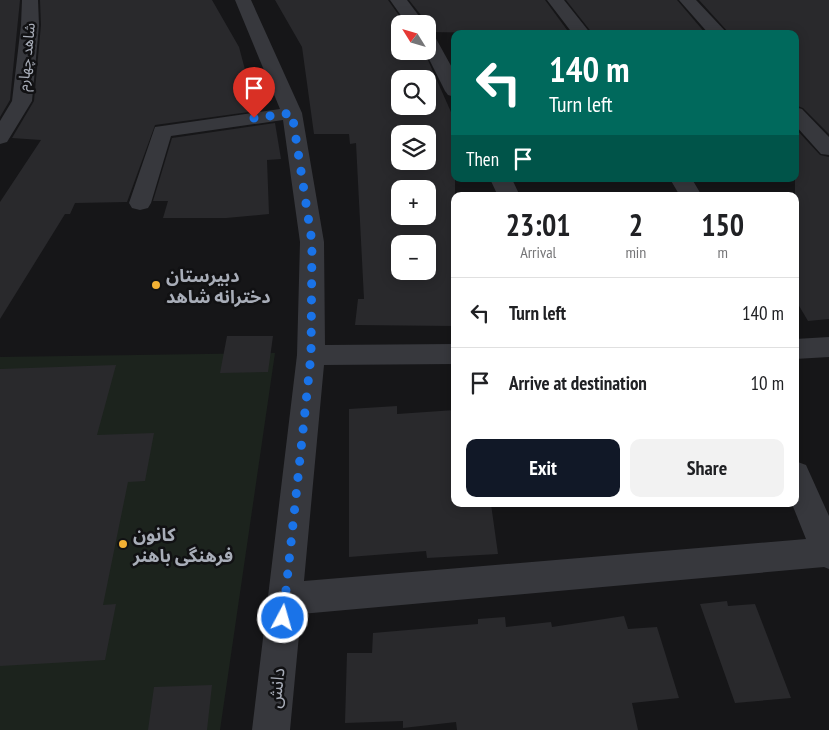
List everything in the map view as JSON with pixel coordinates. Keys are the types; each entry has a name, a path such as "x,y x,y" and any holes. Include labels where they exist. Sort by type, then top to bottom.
{"street":[{"name":"شاهد چهارم","path":"0,138 22,100 30,25 30,0"},
{"name":"دانش","path":"243,0 292,113 312,242 311,355 272,730"},
{"path":"398,0 409,15"},
{"path":"555,0 579,30"},
{"path":"687,0 715,30"},
{"path":"436,54 451,83"},
{"path":"140,203 162,131 292,113"},
{"path":"799,117 829,149"},
{"path":"799,349 829,348"},
{"path":"311,355 451,354"},
{"path":"285,599 829,553 799,483"}],"shaded area":[{"name":"کانون فرهنگی باهنر","path":"275,353 220,730 0,730 0,357"}],"building":[{"path":"0,0 20,0 10,100 0,117"},
{"path":"40,0 212,0 239,47 256,111 155,125 127,202 75,203 70,214 65,214 0,319 0,202 41,140 12,138 34,101 41,25"},
{"path":"275,0 388,0 399,15 391,15 391,60 428,60 432,70 391,70 391,115 436,115 436,78 451,112 451,182 455,182 455,192 451,192 451,326 355,325 358,299 364,299 356,143 350,144 349,134 314,134 302,47"},
{"path":"409,0 545,0 567,30 451,30 451,32 436,32 436,15 421,15"},
{"path":"566,0 677,0 703,30 590,30"},
{"path":"699,0 829,0 829,134 803,108 799,106 799,30 726,30"},
{"path":"275,123 281,159 267,160 269,214 226,218 163,218 168,201 153,201 172,138"},
{"path":"799,132 820,155 829,157 829,319 808,321 799,306 799,192 795,192 795,182 799,182"},
{"path":"227,336 273,336 268,372 220,373"},
{"path":"116,365 97,435 154,433 145,481 128,482 103,605 116,604 105,660 0,666 0,369"},
{"path":"397,406 397,414 451,410 451,507 491,507 498,554 427,558 426,551 349,557 349,409"},
{"path":"727,601 728,606 755,604 791,698 735,703 700,604"},
{"path":"624,616 628,629 657,627 679,698 632,703 638,730 457,730 456,722 403,728 403,721 345,723 347,653 372,653 373,633 478,624 478,619 505,617 506,627 551,622 552,627"},
{"path":"212,685 207,730 148,730 154,687"}],"place":[{"name":"دبیرستان دخترانه شاهد","path":"156,285"},
{"name":"کانون فرهنگی باهنر","path":"123,544"}],"route":[{"path":"254,118 292,113 312,242 311,355 283,618"}]}
